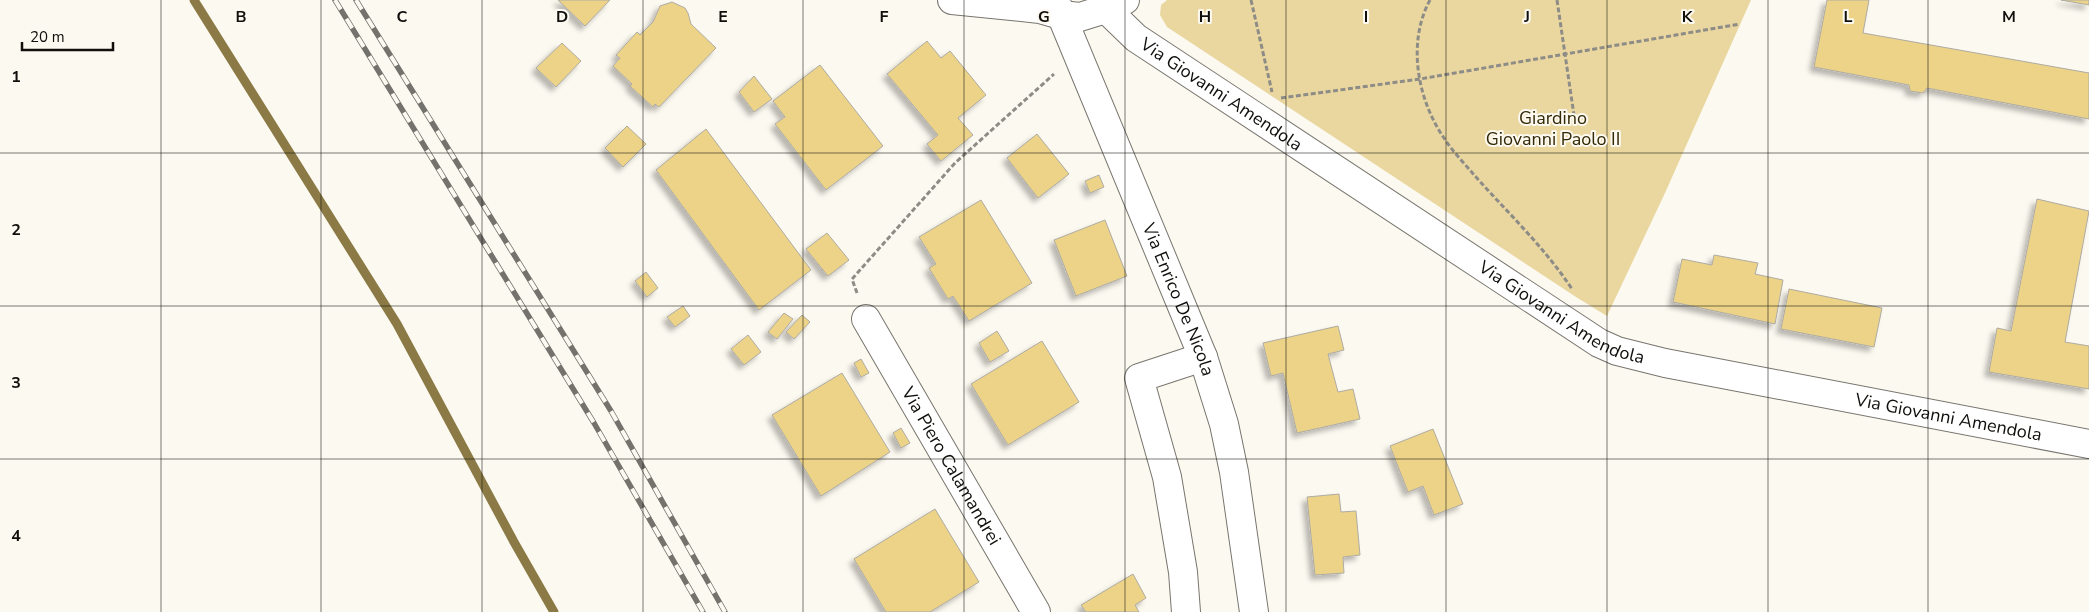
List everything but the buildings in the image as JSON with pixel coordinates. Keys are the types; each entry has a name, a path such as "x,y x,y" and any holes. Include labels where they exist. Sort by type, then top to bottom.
{"street":[{"path":"952,0 1040,9 1058,7 1080,17 1116,5"},
{"name":"Via Giovanni Amendola","path":"1116,5 1136,38 1591,338 1617,351 1665,363 2089,444"},
{"name":"Via Enrico De Nicola","path":"1058,7 1203,357 1224,424 1234,472 1254,612"},
{"name":"Via Piero Calamandrei","path":"866,319 1036,612"},
{"path":"1186,612 1183,572 1167,476 1139,378 1203,357"}],"path":[{"path":"1251,0 1274,99 1420,79 1740,24"},
{"path":"1430,0 1422,19 1417,48 1420,79 1429,109 1443,137 1530,236 1577,296"},
{"path":"1557,0 1575,122"},
{"path":"866,319 852,279 955,163 1077,54"}],"green space":[{"name":"Giardino Giovanni Paolo II","path":"1167,0 1751,0 1665,193 1607,316 1167,27 1160,15 1161,5"}],"waterway":[{"path":"194,0 397,324 514,542 554,612"}],"railway":[{"path":"335,0 594,423 703,612"},
{"path":"356,0 611,411 725,612"}]}
